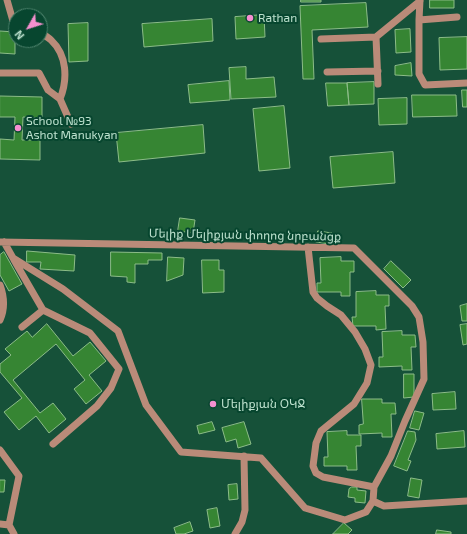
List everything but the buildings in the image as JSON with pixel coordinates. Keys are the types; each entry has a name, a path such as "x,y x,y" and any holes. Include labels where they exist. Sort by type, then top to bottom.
{"street":[{"path":"420,1 419,74 425,85 467,83"},
{"path":"321,39 376,37 420,1"},
{"path":"419,20 457,17"},
{"path":"48,37 56,45 63,58 65,74 64,89 60,99"},
{"path":"376,37 378,84"},
{"path":"327,72 378,71"},
{"path":"0,73 39,73 48,90 60,99 71,124"},
{"path":"2,242 43,310 90,333 119,369 111,388 98,406 53,444"},
{"name":"Մելիք Մելիքյան փողոց նրբանցք","path":"2,242 354,248 412,306 419,317 423,342 424,380 405,420 391,456 374,486 373,500"},
{"path":"308,247 313,292 317,298 341,315 355,332 365,349 371,365 367,383 354,404 322,431 316,443 313,466 316,473 322,478 374,486"},
{"path":"13,258 63,289 118,331 146,405 181,452 261,458 305,508 345,520 366,512 373,500 384,506 467,501"},
{"path":"0,285 4,306 0,320"},
{"path":"22,327 43,310"},
{"path":"0,450 19,476 9,525 14,534"},
{"path":"235,534 242,522 245,510 244,456"},
{"path":"0,524 9,525"}],"place":[{"name":"Rathan","path":"250,18"},
{"name":"School №93 Ashot Manukyan","path":"18,128"},
{"name":"Մելիքյան ՕԿՋ","path":"213,404"}]}
